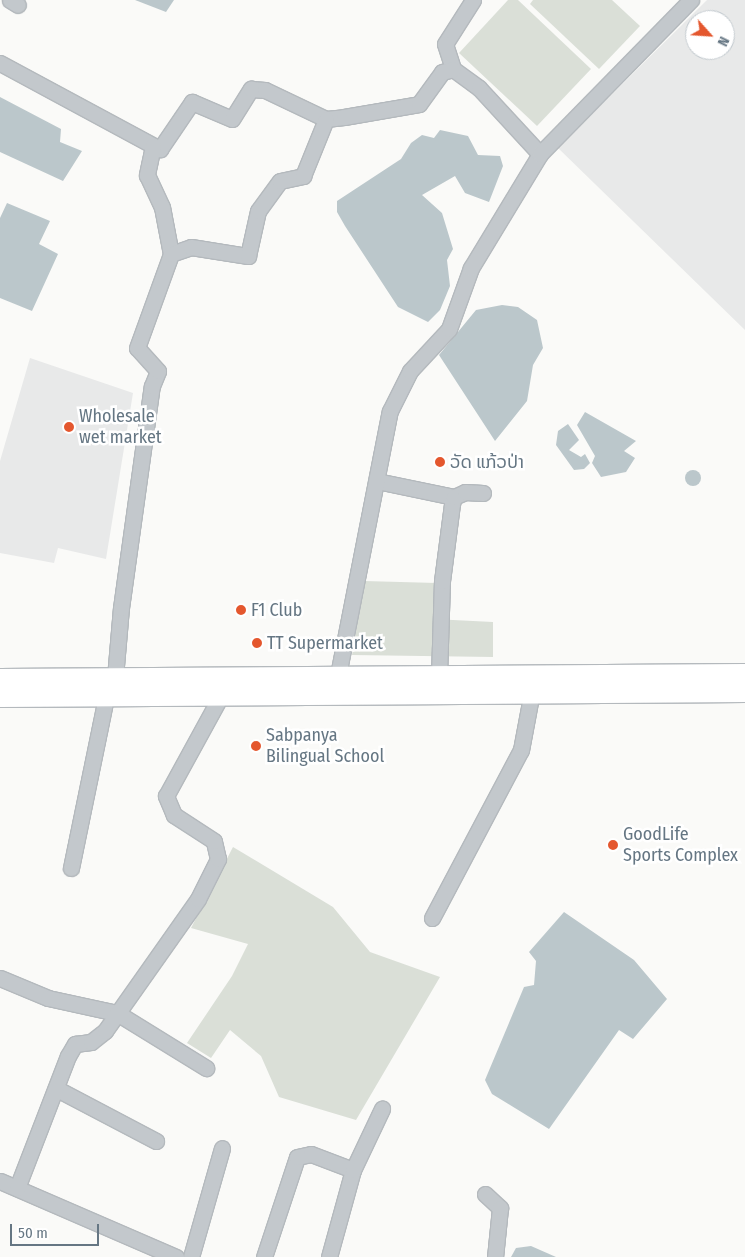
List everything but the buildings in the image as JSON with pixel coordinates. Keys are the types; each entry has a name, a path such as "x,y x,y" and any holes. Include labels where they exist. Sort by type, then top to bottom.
{"highway":[{"path":"0,696 338,675 745,675"},
{"path":"0,680 112,688 223,692 745,691"}],"street":[{"path":"473,0 445,44 452,69 479,88 540,154"},
{"path":"338,675 390,412 410,371 449,329 471,268 540,154 691,0"},
{"path":"0,63 160,149 167,144 192,102 232,118 250,89 285,97 326,119 419,104 442,72 452,69"},
{"path":"171,254 191,247 248,256 258,210 280,181 303,176 326,119"},
{"path":"71,868 112,688 152,386 158,371 137,348 171,254 162,207 147,175 153,146"},
{"path":"377,481 454,497 464,492 483,493"},
{"path":"439,676 442,582 454,497"},
{"path":"432,918 521,750 532,691"},
{"path":"17,1188 75,1044 98,1039 198,899 218,859 214,841 174,815 166,796 223,692"},
{"path":"0,978 48,998 117,1013 206,1068"},
{"path":"57,1089 156,1141"},
{"path":"330,1257 353,1170 382,1109"},
{"path":"191,1257 222,1148"},
{"path":"264,1257 297,1157 311,1154 353,1170"},
{"path":"0,1181 176,1257"},
{"path":"485,1194 500,1208 495,1257"}],"shaded area":[{"path":"135,0 174,0 166,12"},
{"path":"508,0 518,0 591,69 537,126 459,53"},
{"path":"533,0 612,0 640,26 599,69 530,4"},
{"path":"707,0 745,0 745,330 558,148 685,22 685,60 735,60 735,10 697,10"},
{"path":"0,97 61,129 60,142 82,151 63,181 0,152"},
{"path":"440,130 468,136 478,155 500,156 503,166 489,202 465,193 455,176 422,195 442,213 453,249 447,260 450,286 440,310 428,322 398,307 345,226 337,212 337,201 401,159 411,143 422,135 434,138"},
{"path":"7,203 50,221 39,244 58,254 32,311 0,298 0,218"},
{"path":"502,305 518,307 537,320 543,348 533,365 527,401 495,441 439,355 476,310"},
{"name":"Wholesale wet market","path":"30,358 133,393 106,559 58,548 54,563 0,553 0,461"},
{"path":"585,412 636,441 624,451 635,458 626,472 601,477 592,463 595,456 577,425"},
{"path":"568,424 579,440 569,450 581,457 585,454 590,463 584,469 574,470 556,445 558,431"},
{"path":"690,470 696,470 701,475 699,484 690,486 685,481 685,475"},
{"path":"364,581 437,583 433,619 493,622 493,657 352,655"},
{"path":"233,847 333,907 370,952 440,977 356,1120 279,1097 261,1056 230,1030 211,1058 187,1043 232,976 248,944 191,928"},
{"path":"564,912 634,960 667,999 633,1039 619,1030 549,1129 492,1094 485,1080 524,987 534,985 536,961 529,952"},
{"path":"531,1246 556,1257 511,1257 516,1248"}],"place":[{"name":"Wholesale wet market","path":"69,427"},
{"name":"ວັດ ແກ້ວປ່າ","path":"440,462"},
{"name":"F1 Club","path":"241,610"},
{"name":"TT Supermarket","path":"257,643"},
{"name":"Sabpanya Bilingual School","path":"256,746"},
{"name":"GoodLife Sports Complex","path":"613,845"}]}
